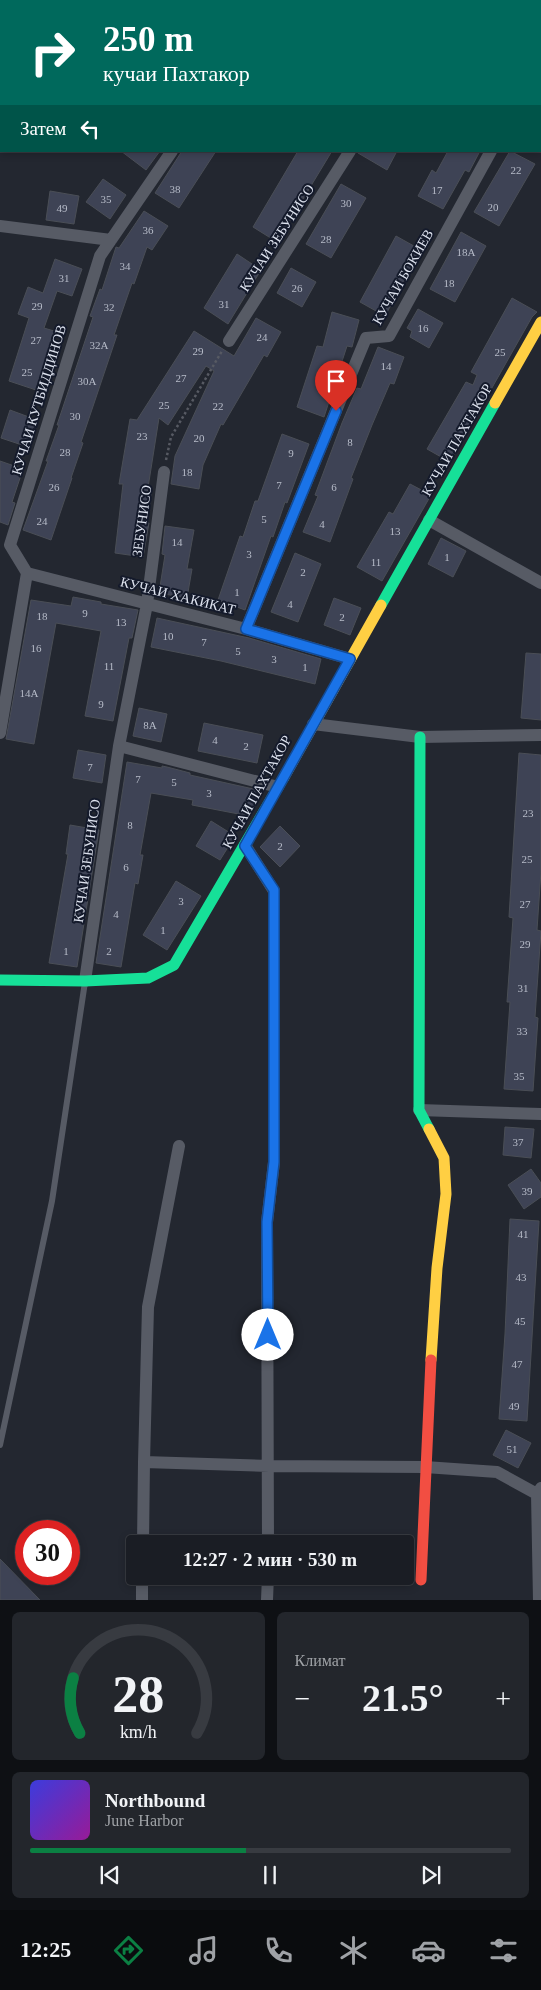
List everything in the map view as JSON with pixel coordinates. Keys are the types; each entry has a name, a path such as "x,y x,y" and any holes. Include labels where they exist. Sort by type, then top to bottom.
{"main road":[{"name":"КУЧАИ ПАХТАКОР","path":"0,980 85,981 148,978 174,965 245,846 541,322"},
{"path":"420,737 418,1110 444,1158 446,1194 437,1268 425,1468 421,1580"}],"street":[{"name":"КУЧАИ КУТБИДДИНОВ","path":"27,573 5,543 100,256 171,152"},
{"name":"КУЧАИ ЗЕБУНИСО","path":"228,341 349,152"},
{"name":"КУЧАИ БОКИЕВ","path":"246,629 366,338 389,336 490,152"},
{"path":"0,226 111,240"},
{"name":"ЗЕБУНИСО","path":"146,604 164,472"},
{"path":"429,520 541,583"},
{"path":"0,733 27,573"},
{"name":"КУЧАИ ХАКИКАТ","path":"27,573 246,629 350,659"},
{"name":"КУЧАИ ЗЕБУНИСО","path":"85,981 119,746 146,604"},
{"path":"313,724 420,737 541,736"},
{"path":"119,746 278,787"},
{"path":"245,846 274,890 274,1162 267,1222 268,1535"},
{"path":"418,1110 541,1114"},
{"path":"143,1535 148,1307 179,1146"},
{"path":"144,1462 425,1468 497,1472 539,1491 539,1600"},
{"path":"142,1585 142,1600"},
{"path":"268,1585 268,1600"}],"lane":[{"path":"0,1445 52,1201 85,981"}],"path":[{"path":"164,472 171,437 228,341"}],"building":[{"path":"122,152 159,152 146,170"},
{"path":"181,152 215,152 179,208 155,193"},
{"path":"297,152 331,152 277,242 253,227"},
{"path":"358,152 396,152 387,170"},
{"path":"447,152 479,152 469,172 465,170 443,209 418,196 432,170 436,173"},
{"path":"509,152 535,164 499,226 474,212"},
{"path":"103,179 126,195 110,219 86,202"},
{"path":"341,184 366,198 331,258 306,244"},
{"path":"50,191 79,196 74,224 46,220"},
{"path":"144,211 168,226 152,250 147,247 134,284 132,283 114,335 117,335 51,540 23,530 48,461 46,461 93,317 90,316 100,289 102,290 116,247 119,248"},
{"path":"461,232 486,246 455,302 430,289"},
{"path":"396,236 421,250 385,316 360,302"},
{"path":"237,254 261,270 228,324 204,308"},
{"path":"55,259 82,269 72,296 57,291 44,328 54,331 36,390 9,381 29,318 18,314 28,287 43,293"},
{"path":"291,268 316,282 302,307 277,293"},
{"path":"512,298 537,312 532,317 450,462 427,449 466,382 473,385 477,375 471,372"},
{"path":"418,309 443,323 429,348 410,337 412,331 407,328"},
{"path":"332,312 359,320 352,347 347,346 324,417 297,407 317,346 323,347"},
{"path":"256,318 281,332 267,357 264,355 223,425 221,424 203,465 199,489 171,484 175,456 214,371 206,366 168,425 159,418 147,494 151,494 147,523 149,523 143,557 115,553 123,484 119,484 130,419 137,420 194,331 234,356"},
{"path":"378,347 404,357 394,384 390,383 372,425 351,478 353,479 330,542 303,532 318,496 315,495 342,423 357,388 361,389"},
{"path":"10,410 37,420 28,447 1,438"},
{"path":"282,434 309,444 273,537 271,536 245,610 218,600 240,536 243,537 255,501 258,501"},
{"path":"0,461 23,469 12,502 15,503 8,525 0,522"},
{"path":"410,484 431,495 382,581 357,567 389,512 393,514"},
{"path":"165,526 194,530 187,569 192,569 187,598 159,593 165,555 162,554"},
{"path":"441,538 466,551 453,577 428,564"},
{"path":"295,553 321,564 298,622 271,612"},
{"path":"73,597 138,610 132,638 129,638 113,721 85,716 101,631 56,623 34,744 6,739 31,600 71,606"},
{"path":"334,598 361,608 350,635 324,625"},
{"path":"157,618 249,638 321,659 315,684 221,661 151,647"},
{"path":"526,653 541,654 541,720 521,718"},
{"path":"139,708 167,714 161,742 133,736"},
{"path":"204,723 263,735 257,763 198,751"},
{"path":"78,750 106,755 102,783 73,778"},
{"path":"519,753 541,755 541,871 537,930 541,931 535,1017 538,1018 533,1091 504,1089 510,1002 507,1002 513,918 509,917"},
{"path":"127,762 162,768 162,766 167,767 190,773 190,775 258,790 256,804 249,816 192,805 193,800 151,793 140,855 143,855 138,884 135,883 121,967 96,963"},
{"path":"211,821 235,836 220,860 196,846"},
{"path":"70,825 99,830 77,967 49,963 68,854 66,854"},
{"path":"280,826 300,846 280,867 260,847"},
{"path":"176,881 201,896 167,950 143,935"},
{"path":"505,1127 534,1129 531,1158 503,1155"},
{"path":"531,1169 541,1183 541,1197 524,1209 508,1185"},
{"path":"510,1219 539,1221 527,1421 499,1419"},
{"path":"506,1430 531,1443 518,1468 493,1455"},
{"path":"0,1559 15,1574 15,1585 25,1585 40,1600 0,1600"}],"traffic: fast":[{"path":"381,605 495,403"},
{"path":"420,737 419,1110 429,1129"},
{"path":"0,980 85,981 148,978 174,965 284,777"}],"traffic: slow":[{"path":"495,403 541,322"},
{"path":"284,777 381,605"},
{"path":"429,1129 444,1158 446,1194 437,1268 431,1360"}],"traffic: jam":[{"path":"421,1580 431,1360"}],"route":[{"path":"268,1335 267,1222 274,1162 274,890 245,846 350,659 246,629 336,411"}]}
